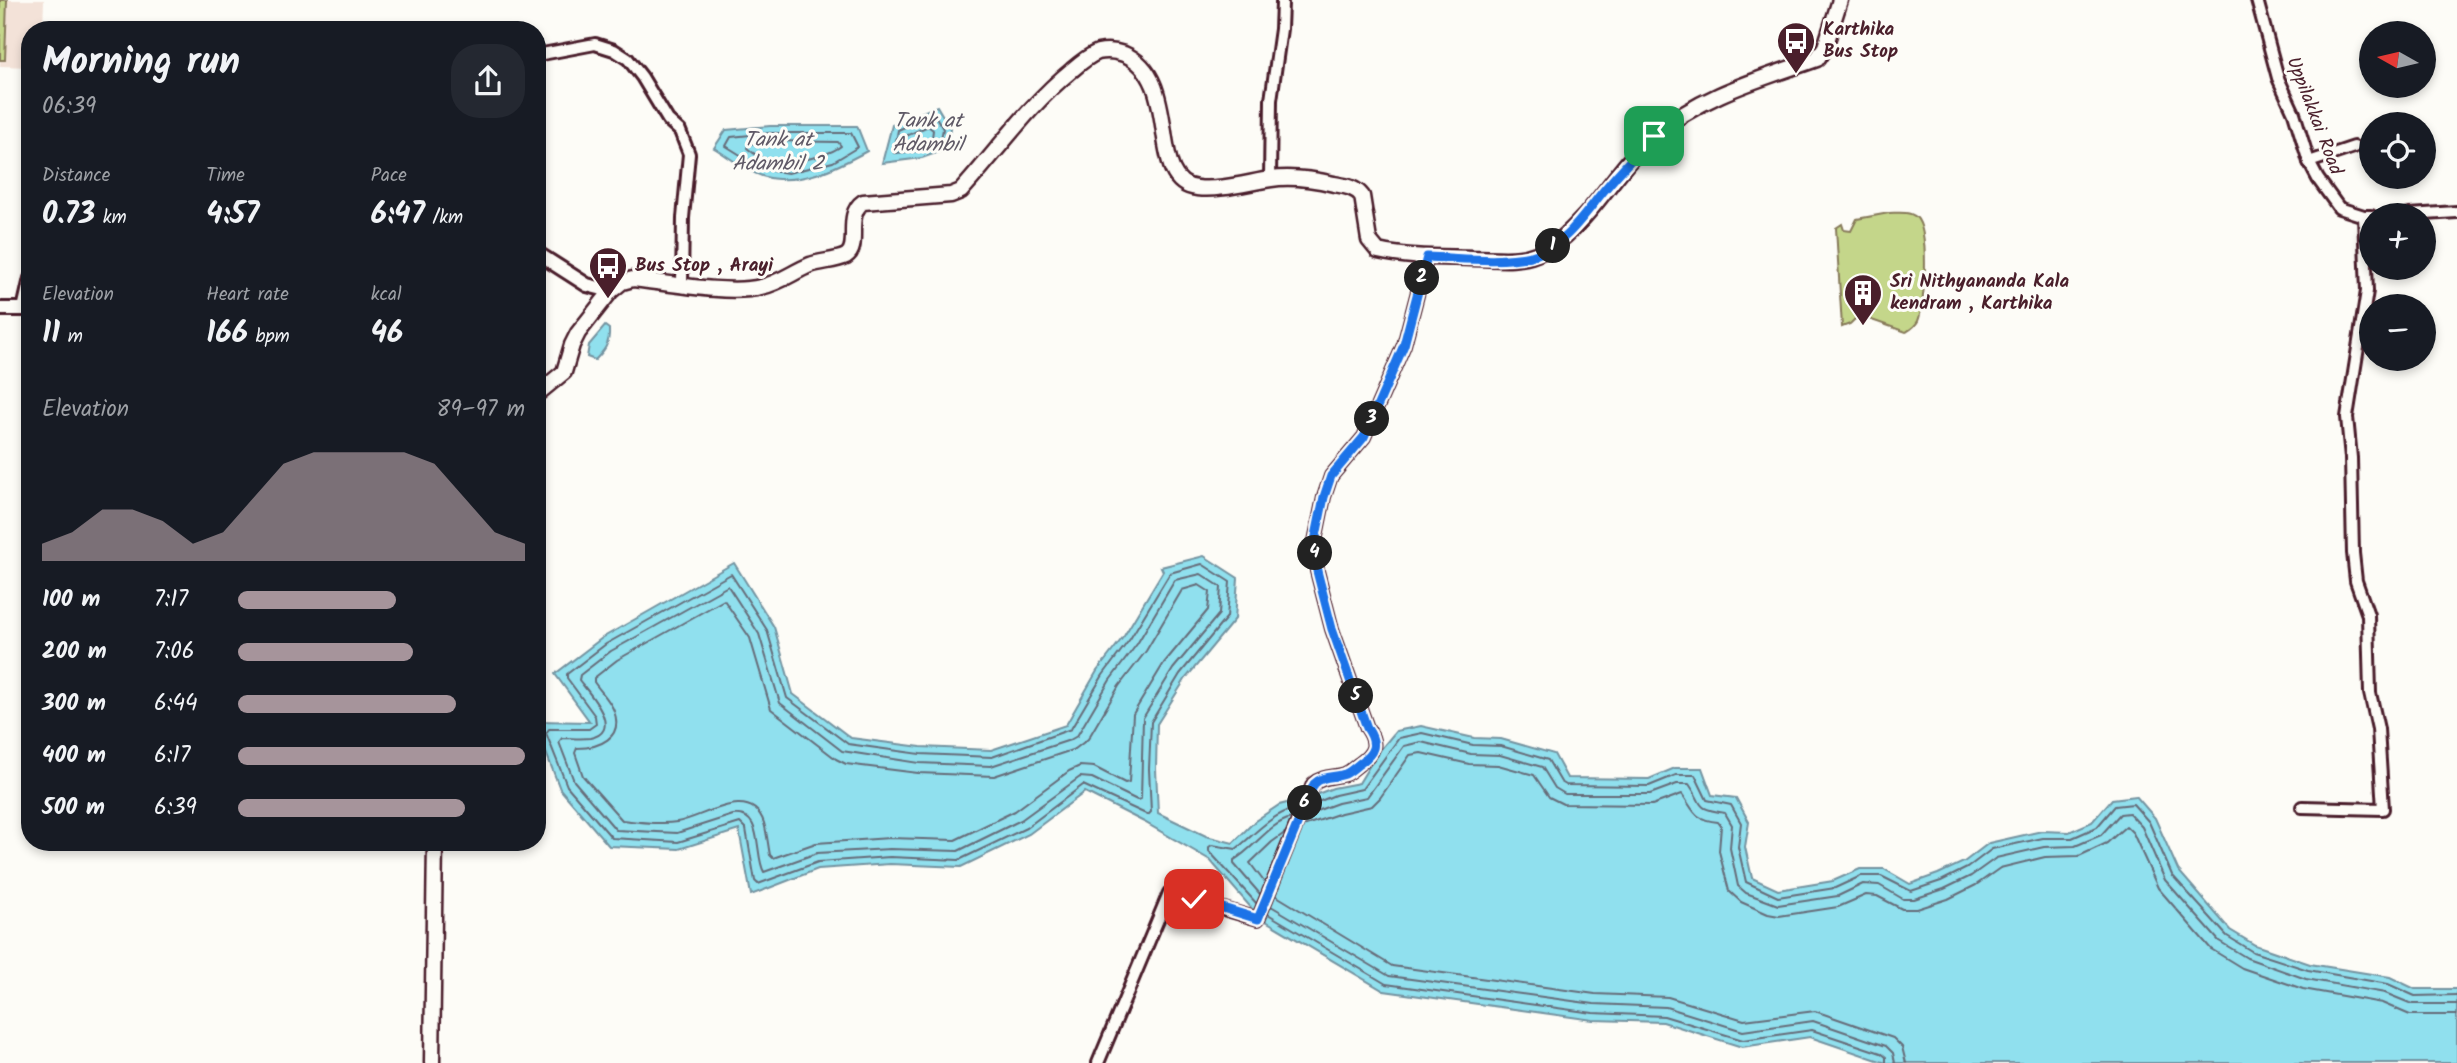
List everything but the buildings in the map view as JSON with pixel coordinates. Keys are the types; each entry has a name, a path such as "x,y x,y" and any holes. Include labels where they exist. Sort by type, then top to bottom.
{"main road":[{"path":"546,387 564,372 578,333 611,291 622,282 633,279 725,289 760,288 784,280 814,264 846,256 852,246 854,213 857,206 863,202 951,195 961,191 1017,123 1057,82 1091,55 1102,51 1114,51 1146,69 1157,93 1171,168 1182,183 1197,188 1270,179 1304,178 1353,188 1362,196 1369,240 1378,251 1427,257 1510,260 1551,248 1582,219 1606,187 1646,144 1677,118 1736,88 1817,58 1822,53 1840,0"},
{"path":"432,1063 435,851"}],"street":[{"name":"Uppilakkai Road","path":"2257,0 2278,78 2294,113 2309,162 2327,194 2339,208 2359,214"},
{"path":"1270,179 1271,100 1282,3"},
{"path":"546,53 595,44 614,50 628,59 668,120 680,131 689,154 681,284"},
{"path":"2309,162 2354,148"},
{"path":"2436,213 2457,212"},
{"path":"1098,1063 1170,893 1258,919 1314,784 1324,778 1345,774 1370,757 1374,749 1375,739 1367,728 1332,629 1314,546 1331,476 1364,437 1404,345 1427,257"},
{"path":"546,259 587,285 611,291"},
{"path":"2302,807 2383,808 2378,729 2370,693 2368,615 2356,582 2353,553 2351,457 2347,417 2367,280"},
{"path":"0,309 21,309"}],"shaded area":[{"path":"0,0 44,0 43,21 21,21 21,67 0,66"}],"green space":[{"path":"0,0 7,0 5,60 0,60"},
{"path":"1889,213 1910,214 1916,217 1920,225 1925,268 1923,300 1918,321 1906,332 1866,318 1855,319 1842,327 1836,228 1842,224 1844,230 1851,231 1857,219"}],"water":[{"name":"Tank at Adambil","path":"937,106 950,128 947,149 922,158 882,163 892,125"},
{"name":"Tank at Adambil 2","path":"770,126 857,126 867,151 816,174 776,179 756,174 714,148 726,130"},
{"path":"605,326 609,329 606,347 595,360 587,357 589,345"},
{"path":"1204,556 1238,578 1235,619 1186,678 1157,724 1158,813 1206,836 1233,843 1255,821 1279,805 1359,783 1376,755 1396,731 1421,726 1474,738 1501,739 1554,754 1567,778 1649,779 1675,768 1702,768 1712,795 1736,798 1749,822 1745,847 1752,878 1778,890 1833,881 1860,869 1884,869 1910,884 1964,862 1989,843 2042,831 2069,832 2092,822 2112,799 2136,796 2155,818 2178,870 2230,930 2255,945 2310,964 2390,977 2415,989 2457,989 2457,1063 1886,1063 1810,1037 1742,1047 1663,1022 1593,1020 1384,991 1259,917 1210,860 1085,792 1029,834 961,867 890,864 818,869 751,895 739,830 679,849 609,846 560,789 546,752 546,721 590,722 555,674 602,638 734,563 774,627 793,694 851,738 921,747 991,750 1066,725 1097,671 1124,636 1163,571 1161,567"}],"place":[{"name":"Karthika Bus Stop","path":"1796,75"},
{"name":"Bus Stop , Arayi","path":"608,300"},
{"name":"Sri Nithyananda Kala kendram , Karthika","path":"1863,327"}],"route":[{"path":"1194,899 1258,919 1314,784 1331,775 1345,774 1370,757 1374,749 1375,739 1367,728 1325,605 1317,571 1315,532 1331,476 1364,437 1404,345 1427,257 1510,260 1551,248 1582,219 1606,187 1654,136"}]}
